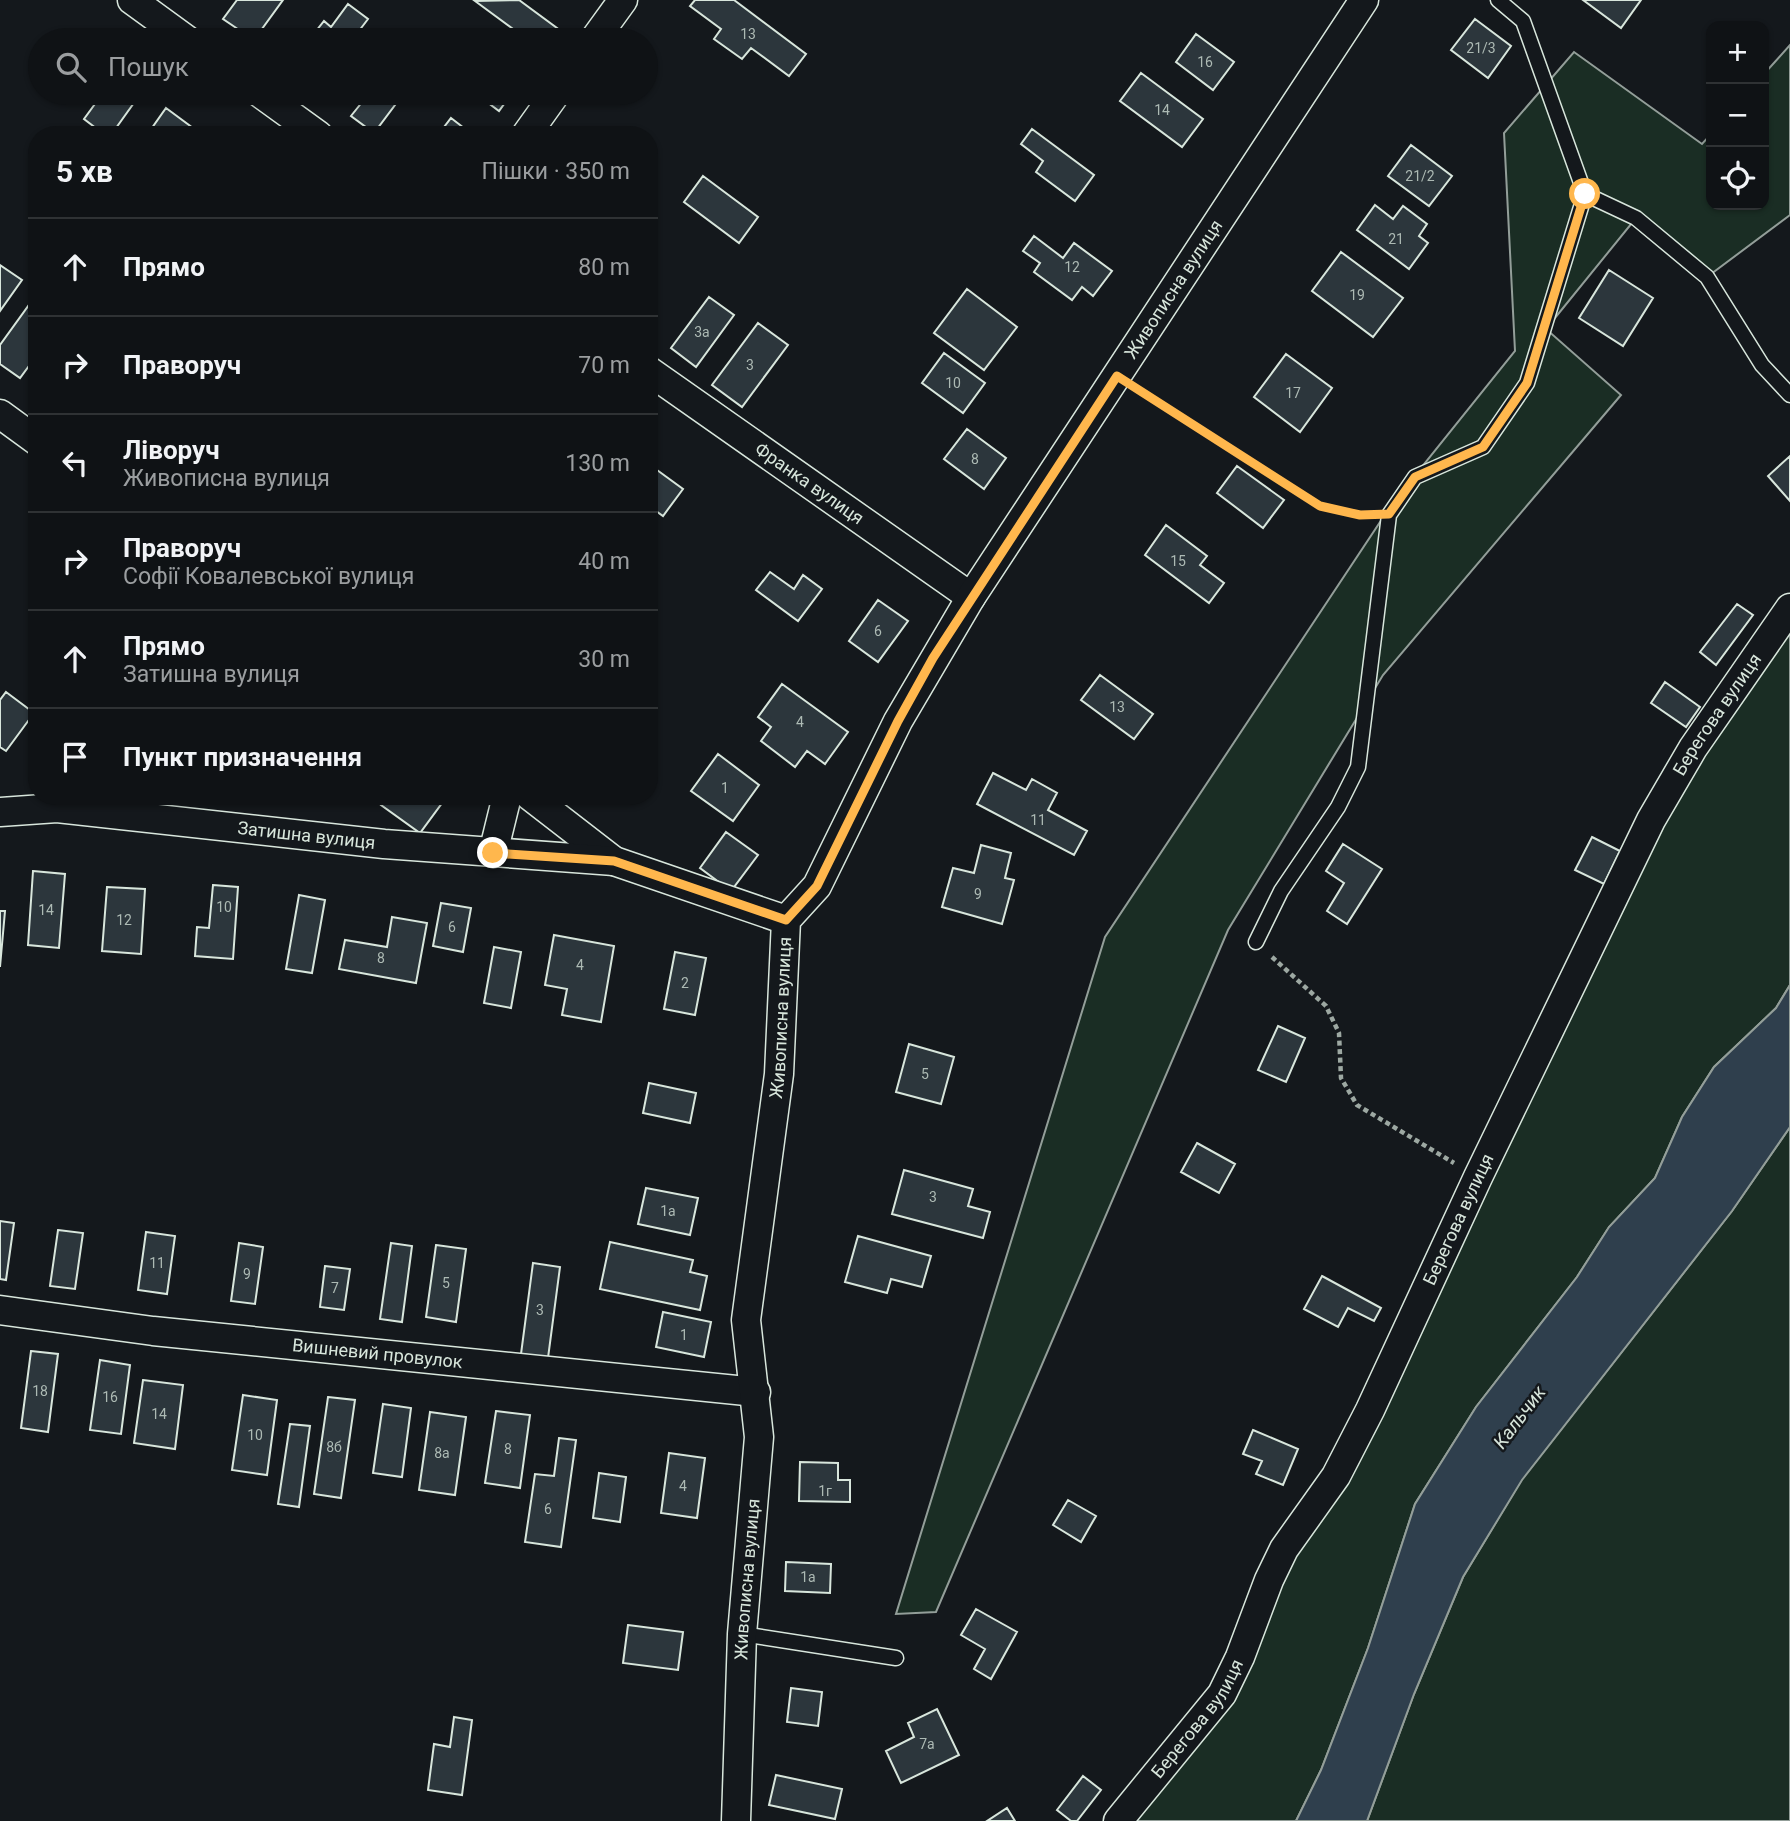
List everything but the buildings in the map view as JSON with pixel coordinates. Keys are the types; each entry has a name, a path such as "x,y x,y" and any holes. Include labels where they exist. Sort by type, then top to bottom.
{"street":[{"path":"132,0 170,28"},
{"path":"603,28 623,0"},
{"name":"Живописна вулиця","path":"736,1821 742,1634 759,1437 746,1320 779,1074 786,920 817,886 898,721 971,597 1364,0"},
{"path":"277,105 306,126"},
{"path":"532,126 547,105"},
{"name":"Франка вулиця","path":"658,376 971,597"},
{"path":"0,414 28,434"},
{"name":"Берегова вулиця","path":"1118,1821 1222,1694 1240,1657 1274,1569 1284,1549 1342,1465 1651,820 1693,748 1790,608"},
{"name":"Затишна вулиця","path":"0,812 28,805"},
{"name":"Затишна вулиця","path":"65,805 493,853 614,861"},
{"path":"493,853 505,805"},
{"path":"542,805 614,861 786,920"},
{"name":"Вишневий провулок","path":"0,1310 153,1331 756,1392"}],"lane":[{"path":"1256,942 1281,891 1338,807 1357,767 1389,514 1415,477 1483,447 1527,383 1585,194 1523,21 1498,0"},
{"path":"1585,194 1636,218 1707,277 1762,365 1790,395"},
{"path":"742,1634 896,1658"}],"path":[{"path":"1117,376 1320,506 1360,515 1389,514"},
{"path":"1256,942 1326,1006 1339,1033 1341,1077 1357,1105 1478,1177"}],"green space":[{"path":"1790,45 1790,215 1707,277 1636,218 1546,329 1621,395 1383,675 1228,930 936,1612 896,1614 1105,937 1392,504 1515,351 1504,133 1574,52 1702,144 1706,140 1706,210 1769,210 1769,68"},
{"path":"1790,608 1790,985 1776,1008 1714,1067 1682,1117 1655,1178 1609,1227 1577,1277 1476,1407 1415,1504 1368,1648 1321,1770 1296,1821 1118,1821 1222,1694 1336,1476 1651,820"},
{"path":"1790,1127 1790,1821 1367,1821 1414,1694 1463,1577 1522,1479 1732,1211"}],"water":[{"name":"Кальчик","path":"1790,985 1790,1127 1732,1211 1522,1480 1463,1577 1414,1694 1367,1821 1296,1821 1321,1770 1368,1648 1415,1504 1476,1407 1577,1277 1609,1227 1655,1178 1682,1117 1714,1067 1776,1008"}],"route":[{"path":"493,853 614,861 786,920 803,905 817,886 898,721 933,658 1117,376 1320,506 1360,515 1389,514 1415,477 1483,447 1527,383 1585,194"}]}
